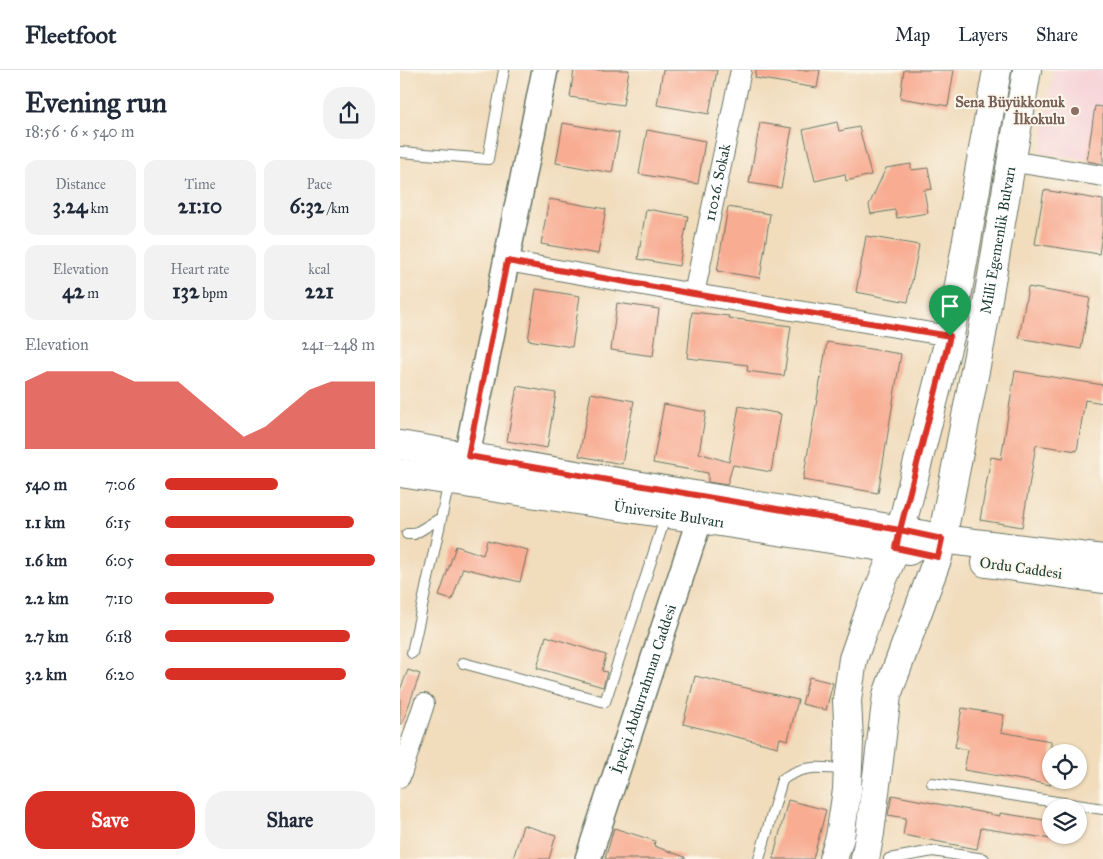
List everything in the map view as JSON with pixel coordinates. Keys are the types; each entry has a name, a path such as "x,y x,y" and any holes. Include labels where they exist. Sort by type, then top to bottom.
{"main road":[{"name":"Milli Egemenlik Bulvarı","path":"833,859 840,837 847,790 849,742 846,700 853,659 898,539 950,336 997,70"},
{"name":"Milli Egemenlik Bulvarı","path":"865,859 887,695 940,548 981,340 1027,70"},
{"name":"Üniversite Bulvarı","path":"400,445 468,456 940,548"},
{"name":"Üniversite Bulvarı","path":"400,473 700,518 898,539"},
{"name":"Ordu Caddesi","path":"940,548 1103,559"},
{"name":"Ordu Caddesi","path":"940,548 1103,580"}],"street":[{"path":"468,456 545,70"},
{"name":"11026. Sokak","path":"694,294 741,70"},
{"path":"1010,161 1103,176"},
{"path":"507,261 950,336"},
{"name":"İpekçi Abdurrahman Caddesi","path":"588,859 700,518"},
{"path":"400,777 403,757 424,704"}],"lane":[{"path":"400,152 488,159 504,70"},
{"path":"412,652 449,481"},
{"path":"463,663 605,702 666,513"},
{"path":"407,534 414,534 441,518"},
{"path":"759,859 782,780 796,771 814,767 848,771"},
{"path":"932,784 1103,809"},
{"path":"889,859 934,851 984,859"}],"shaded area":[{"name":"Sena Büyükkonuk İlkokulu","path":"1053,70 1103,70 1103,162 1041,153"}],"building":[{"path":"574,70 629,70 623,105 570,97"},
{"path":"663,70 717,70 709,114 657,105"},
{"path":"756,70 820,70 817,88 755,78"},
{"path":"904,70 954,70 948,106 900,98"},
{"path":"1095,106 1103,107 1103,164 1087,161"},
{"path":"837,122 839,131 859,127 871,175 846,181 845,174 815,181 803,130"},
{"path":"563,123 619,133 612,173 556,163"},
{"path":"760,123 792,128 781,188 749,183"},
{"path":"647,130 705,141 698,184 639,174"},
{"path":"911,164 911,170 928,168 932,189 924,190 928,213 897,218 895,210 871,214 869,205 886,168"},
{"path":"1044,190 1103,200 1103,227 1099,254 1035,244"},
{"path":"549,199 606,209 598,254 541,244"},
{"path":"728,207 770,214 760,278 717,271"},
{"path":"646,209 688,216 679,266 638,259"},
{"path":"866,236 919,245 908,302 856,292"},
{"path":"1028,287 1090,298 1081,349 1019,338"},
{"path":"536,289 580,296 572,347 528,340"},
{"path":"617,303 659,309 653,356 611,350"},
{"path":"692,312 791,326 784,376 747,371 748,365 687,358"},
{"path":"827,342 901,354 878,493 803,480"},
{"path":"1015,371 1103,385 1103,403 1085,400 1077,451 1036,445 1022,527 980,520 991,457 1001,459"},
{"path":"517,386 556,393 547,448 507,441"},
{"path":"591,393 634,401 622,464 579,456"},
{"path":"664,404 706,412 699,453 729,462 739,406 781,414 771,472 733,465 727,485 708,482 708,473 653,463"},
{"path":"487,540 528,550 520,582 463,568 452,600 439,596 456,546 483,555"},
{"path":"546,636 606,655 602,671 607,672 603,687 537,668"},
{"path":"408,670 420,674 402,724 400,724 400,690"},
{"path":"695,676 798,700 788,740 780,738 778,747 683,724"},
{"path":"809,677 833,683 826,710 802,704"},
{"path":"962,708 1004,715 1001,732 1051,741 1051,744 1042,744 1042,783 964,770 968,750 955,747"},
{"path":"892,795 1000,816 1000,813 1042,820 1042,838 981,828 977,849 903,835 906,818 888,815"},
{"path":"788,800 826,810 813,859 773,859"},
{"path":"523,825 556,835 549,859 513,859"},
{"path":"614,828 655,841 654,846 685,857 685,859 605,859"}],"place":[{"name":"Sena Büyükkonuk İlkokulu","path":"1075,111"}],"route":[{"path":"950,336 507,261 468,456 900,530 942,539 938,557 896,548 900,530 941,376 950,336"}]}
